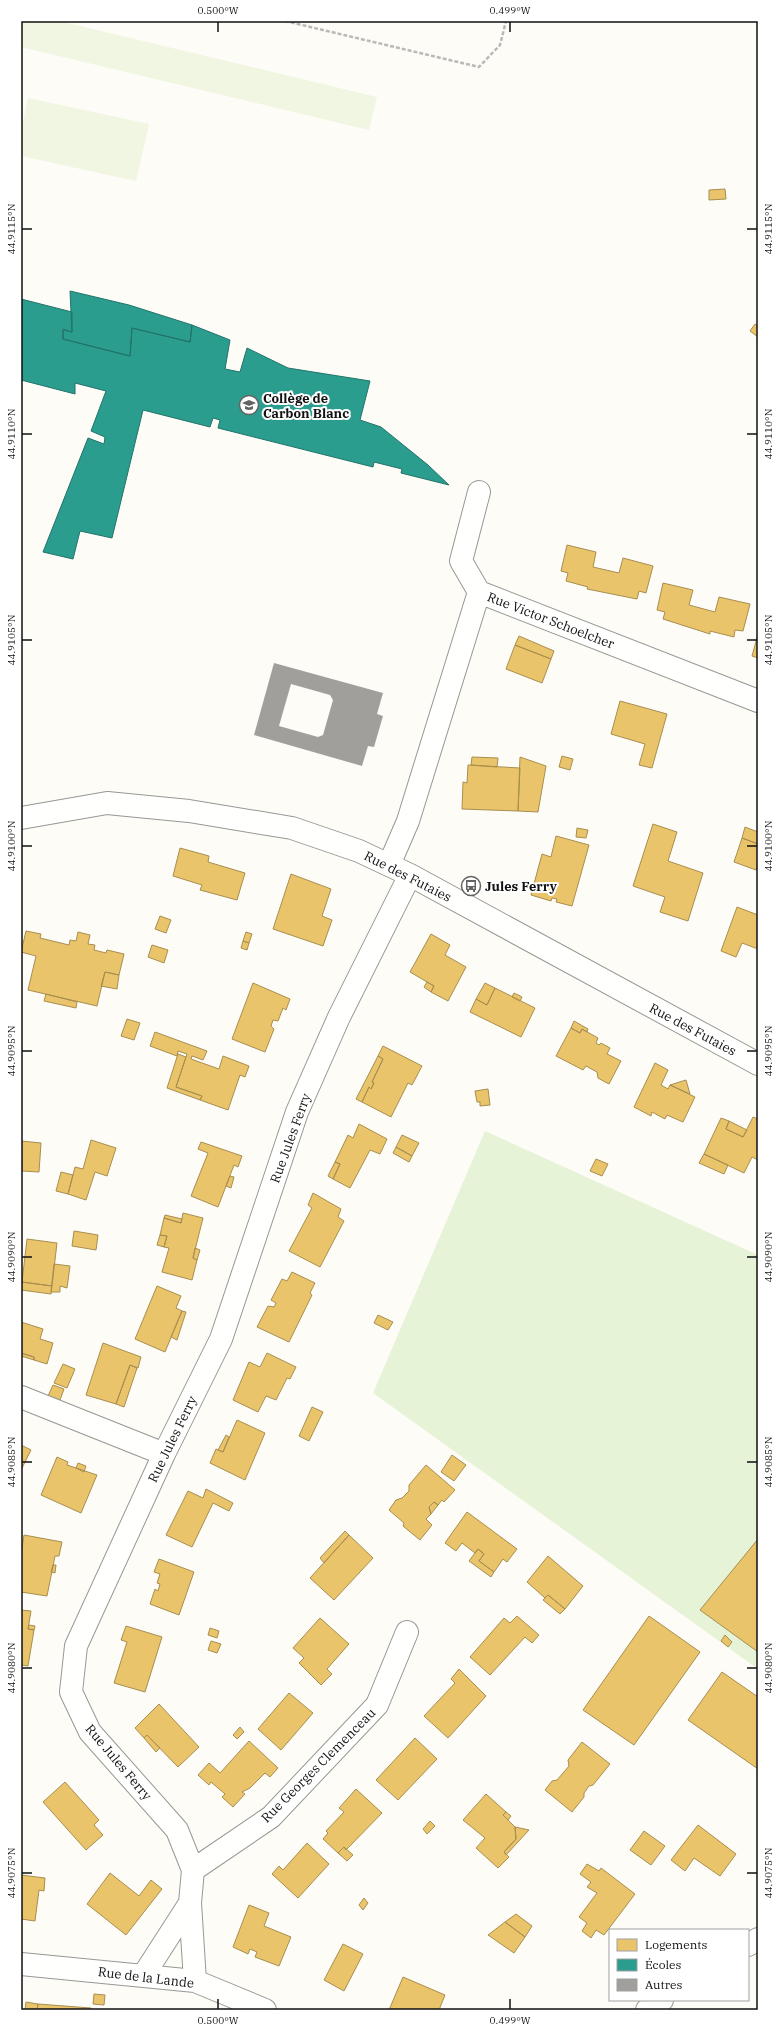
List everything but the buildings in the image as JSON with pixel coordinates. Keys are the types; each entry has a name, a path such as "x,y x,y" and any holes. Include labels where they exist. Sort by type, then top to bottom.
{"street":[{"path":"479,492 461,561 479,592"},
{"name":"Rue Victor Schoelcher","path":"389,865 408,820 479,592 758,701"},
{"name":"Rue des Futaies","path":"22,818 107,803 189,812 292,828 359,851 410,875 758,1064"},
{"name":"Rue Jules Ferry","path":"142,1976 190,1903 193,1870 177,1830 90,1732 71,1692 76,1646 164,1454 220,1339 297,1112 339,1017 410,875"},
{"path":"21,1397 164,1454"},
{"name":"Rue Georges Clemenceau","path":"193,1870 270,1817 377,1705 407,1632"},
{"path":"190,1903 194,1981"},
{"path":"749,1944 758,1939"},
{"name":"Rue de la Lande","path":"21,1964 194,1981 265,2010"},
{"path":"647,2010 660,2001"}],"path":[{"path":"285,21 478,67 500,45 506,21"}],"green space":[{"path":"21,21 59,21 377,97 369,130 21,47"},
{"path":"28,98 149,124 136,181 21,156 21,131"},
{"path":"485,1131 758,1255 758,1669 373,1393"}],"place":[{"name":"Collège de Carbon Blanc","path":"249,405"},
{"name":"Jules Ferry","path":"471,886"}]}
